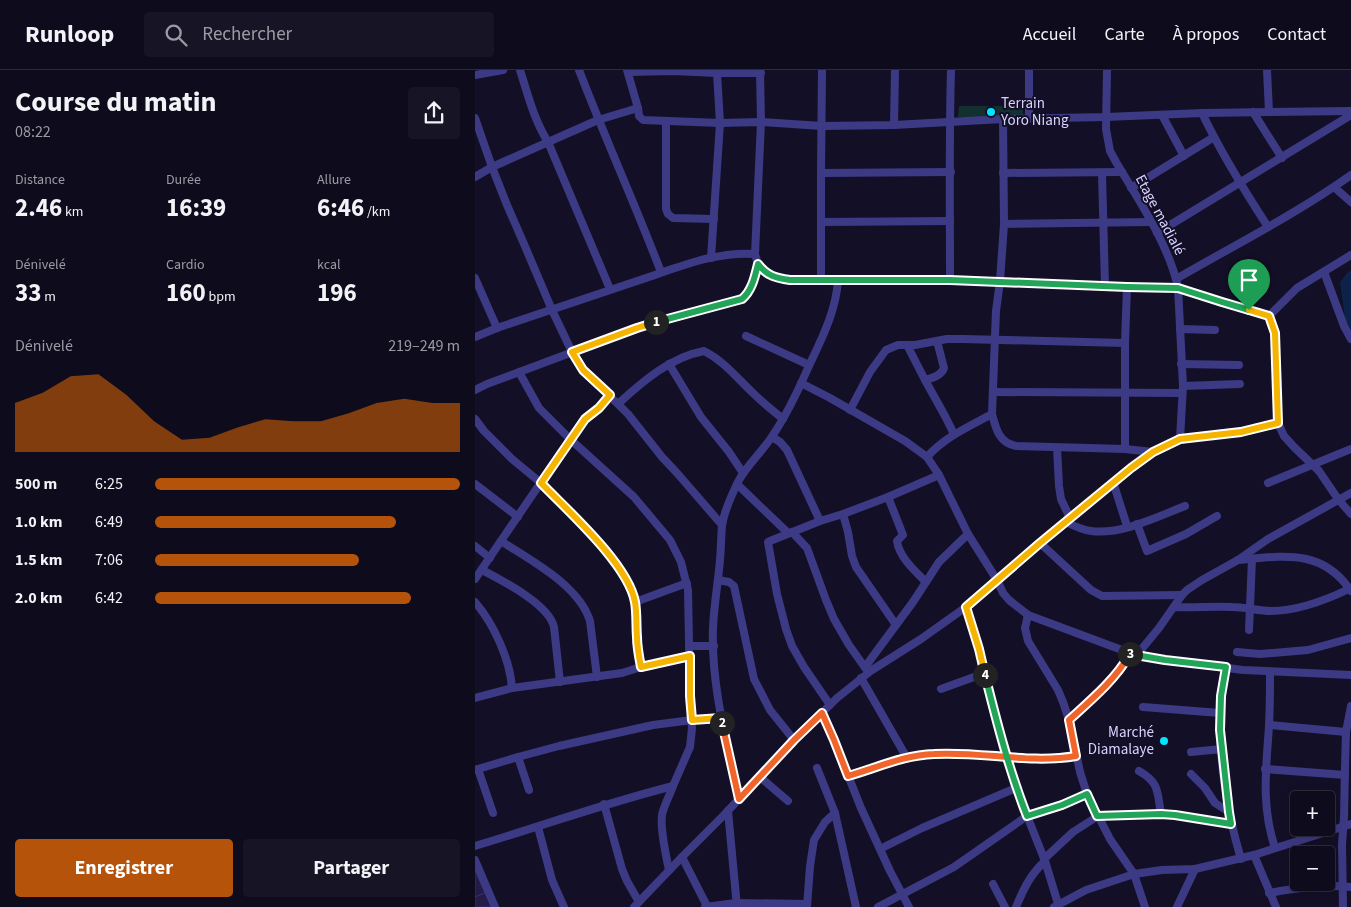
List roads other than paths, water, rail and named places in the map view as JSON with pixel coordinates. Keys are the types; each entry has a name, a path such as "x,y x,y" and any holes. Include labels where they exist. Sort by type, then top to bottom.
{"street":[{"path":"475,75 503,70"},
{"path":"520,70 536,119 548,142 610,289"},
{"path":"579,70 661,272"},
{"path":"821,280 822,70"},
{"path":"894,124 895,70"},
{"path":"950,280 951,172 949,121 951,70"},
{"path":"1029,70 1029,120"},
{"name":"Etage madialé","path":"1107,70 1107,139 1122,172 1157,233 1178,288 1182,390 1180,439"},
{"path":"1267,70 1269,112"},
{"path":"1269,316 1178,288 1000,281 790,280 771,276 765,273 758,264 755,254 761,122 761,71 628,71 639,116 643,120 720,123 761,122 822,126 1203,113 1351,111"},
{"path":"711,258 720,123 717,72"},
{"path":"475,177 492,167 598,120 638,108"},
{"path":"1253,112 1282,158"},
{"path":"1203,113 1239,183 1268,227"},
{"path":"1162,115 1184,156"},
{"path":"1157,233 1351,115"},
{"path":"475,118 507,205 572,352 583,370 619,403 662,457 722,525"},
{"path":"1003,119 1004,224 994,340 991,414 996,429 1006,443 1016,446 1125,449 1153,452"},
{"path":"666,121 668,214 673,218 714,219"},
{"path":"1131,188 1214,137"},
{"path":"821,173 951,172"},
{"path":"1003,173 1122,172"},
{"path":"1102,173 1105,286"},
{"path":"1176,279 1268,227 1351,175"},
{"path":"1334,187 1351,202"},
{"path":"822,222 950,222"},
{"path":"1004,224 1151,222"},
{"path":"475,337 661,272 711,258 734,254 755,254"},
{"path":"1269,316 1297,288 1351,255"},
{"path":"475,390 637,328 742,299 748,293 754,280 758,264"},
{"path":"1324,272 1344,326 1351,339"},
{"path":"475,278 497,328"},
{"path":"739,799 721,718 714,646 713,628 722,525 725,512 743,472 772,437 801,383 829,320 837,292 838,280"},
{"path":"1125,449 1127,287"},
{"path":"1269,316 1275,333 1278,423 1284,436 1313,465 1351,514"},
{"path":"1180,329 1215,330"},
{"path":"746,336 809,365"},
{"path":"850,410 883,352 892,347 907,344 915,346 937,341 962,339 1125,343"},
{"path":"925,380 939,375 944,368 937,341"},
{"path":"907,344 954,434"},
{"path":"619,403 669,364 685,356 707,352 735,373 783,419"},
{"path":"669,364 701,417 743,472"},
{"path":"1181,364 1239,365"},
{"path":"519,372 539,408 634,497 670,540 681,562 687,583 690,696 693,728 690,747 662,815 662,831 669,870"},
{"path":"801,383 905,441 927,457 939,475 968,534 1003,593 1028,615 1133,654 1165,660 1270,672 1351,675"},
{"path":"993,392 1125,393 1240,384"},
{"path":"475,579 570,439 585,419 599,408 610,395"},
{"path":"927,457 935,448 954,434 991,414"},
{"path":"475,420 512,459 541,483 566,508 620,569 631,588 635,602 637,642 641,667"},
{"path":"867,670 921,639 966,607 1113,482 1153,452 1180,439 1241,432 1278,423"},
{"path":"772,437 787,450 820,520"},
{"path":"1057,448 1061,499 1068,520 1079,528 1098,531 1113,530 1137,524 1185,506"},
{"path":"1268,483 1351,449"},
{"path":"831,704 814,683 798,657 789,637 783,618 768,545 770,540 820,520 843,514 939,475"},
{"path":"1113,482 1127,526"},
{"path":"475,484 518,517"},
{"path":"737,484 807,548 825,600 834,619 849,645 867,670"},
{"path":"1069,720 1101,691 1133,654 1141,651 1182,595 1202,580 1238,560 1268,539 1351,493"},
{"path":"887,497 903,536 897,541 898,546 910,565 926,582"},
{"path":"843,514 856,567 896,625"},
{"path":"1137,524 1147,552 1186,534 1217,516"},
{"path":"604,804 622,868 637,904 794,740 861,678 939,562 968,534"},
{"path":"501,541 556,578 582,604 588,613 590,621 597,677"},
{"path":"1040,543 1098,595 1182,595"},
{"path":"475,546 490,558"},
{"path":"1174,607 1225,606 1274,611 1296,608 1350,590 1329,568 1309,559 1298,557 1238,560"},
{"path":"1249,630 1253,559"},
{"path":"482,570 515,588 538,605 551,618 554,627 561,682"},
{"path":"718,580 729,582 734,586 754,679 770,710 794,740"},
{"path":"635,602 687,583"},
{"path":"475,602 482,610 499,643 509,667 512,688"},
{"path":"966,607 979,649 1006,757 1016,788 1045,859 1057,906 1086,890 1134,874 1162,870 1195,869 1241,859 1347,825"},
{"path":"1028,615 1025,628 1029,641 1058,690 1069,720 1076,756 1087,794 1110,839 1134,874 1145,907"},
{"path":"1237,652 1260,654 1308,650 1351,638"},
{"path":"690,646 714,646"},
{"path":"475,698 512,688 622,673 690,656"},
{"path":"1226,667 1220,713 1222,749 1231,824 1241,859"},
{"path":"1270,672 1269,725 1265,769 1267,815 1275,848"},
{"path":"941,689 985,673"},
{"path":"861,678 907,758"},
{"path":"1343,907 1342,844 1347,825 1345,771 1347,732 1351,706"},
{"path":"1143,708 1220,713"},
{"path":"822,713 880,849 909,907"},
{"path":"493,813 476,770 587,739 653,725 721,718"},
{"path":"1269,725 1347,732"},
{"path":"1191,752 1222,749"},
{"path":"848,776 907,758 934,754 1060,758 1076,756"},
{"path":"518,757 529,790"},
{"path":"1345,771 1351,761"},
{"path":"817,768 835,813 856,907"},
{"path":"1265,769 1345,771"},
{"path":"1139,771 1149,777 1155,784 1161,814"},
{"path":"1191,774 1205,788 1215,802 1229,812"},
{"path":"760,777 788,801"},
{"path":"475,846 604,804 673,786"},
{"path":"880,849 975,804 1016,788"},
{"path":"878,907 954,867 1027,816 1062,805 1087,794"},
{"path":"728,810 737,905"},
{"path":"682,857 706,907 737,905 807,906 815,840 825,822 835,813"},
{"path":"1016,907 1025,885 1045,859 1073,832 1097,816 1161,814 1231,824"},
{"path":"538,827 552,880 564,907"},
{"path":"1254,855 1276,907"},
{"path":"475,860 495,907"},
{"path":"1177,907 1195,869"},
{"path":"993,884 1005,907"},
{"path":"1269,893 1303,887 1351,887"}],"water":[{"path":"1351,270 1351,330 1345,319 1340,282"}],"place":[{"name":"Terrain Yoro Niang","path":"991,112"},
{"name":"Marché Diamalaye","path":"1164,741"}]}
